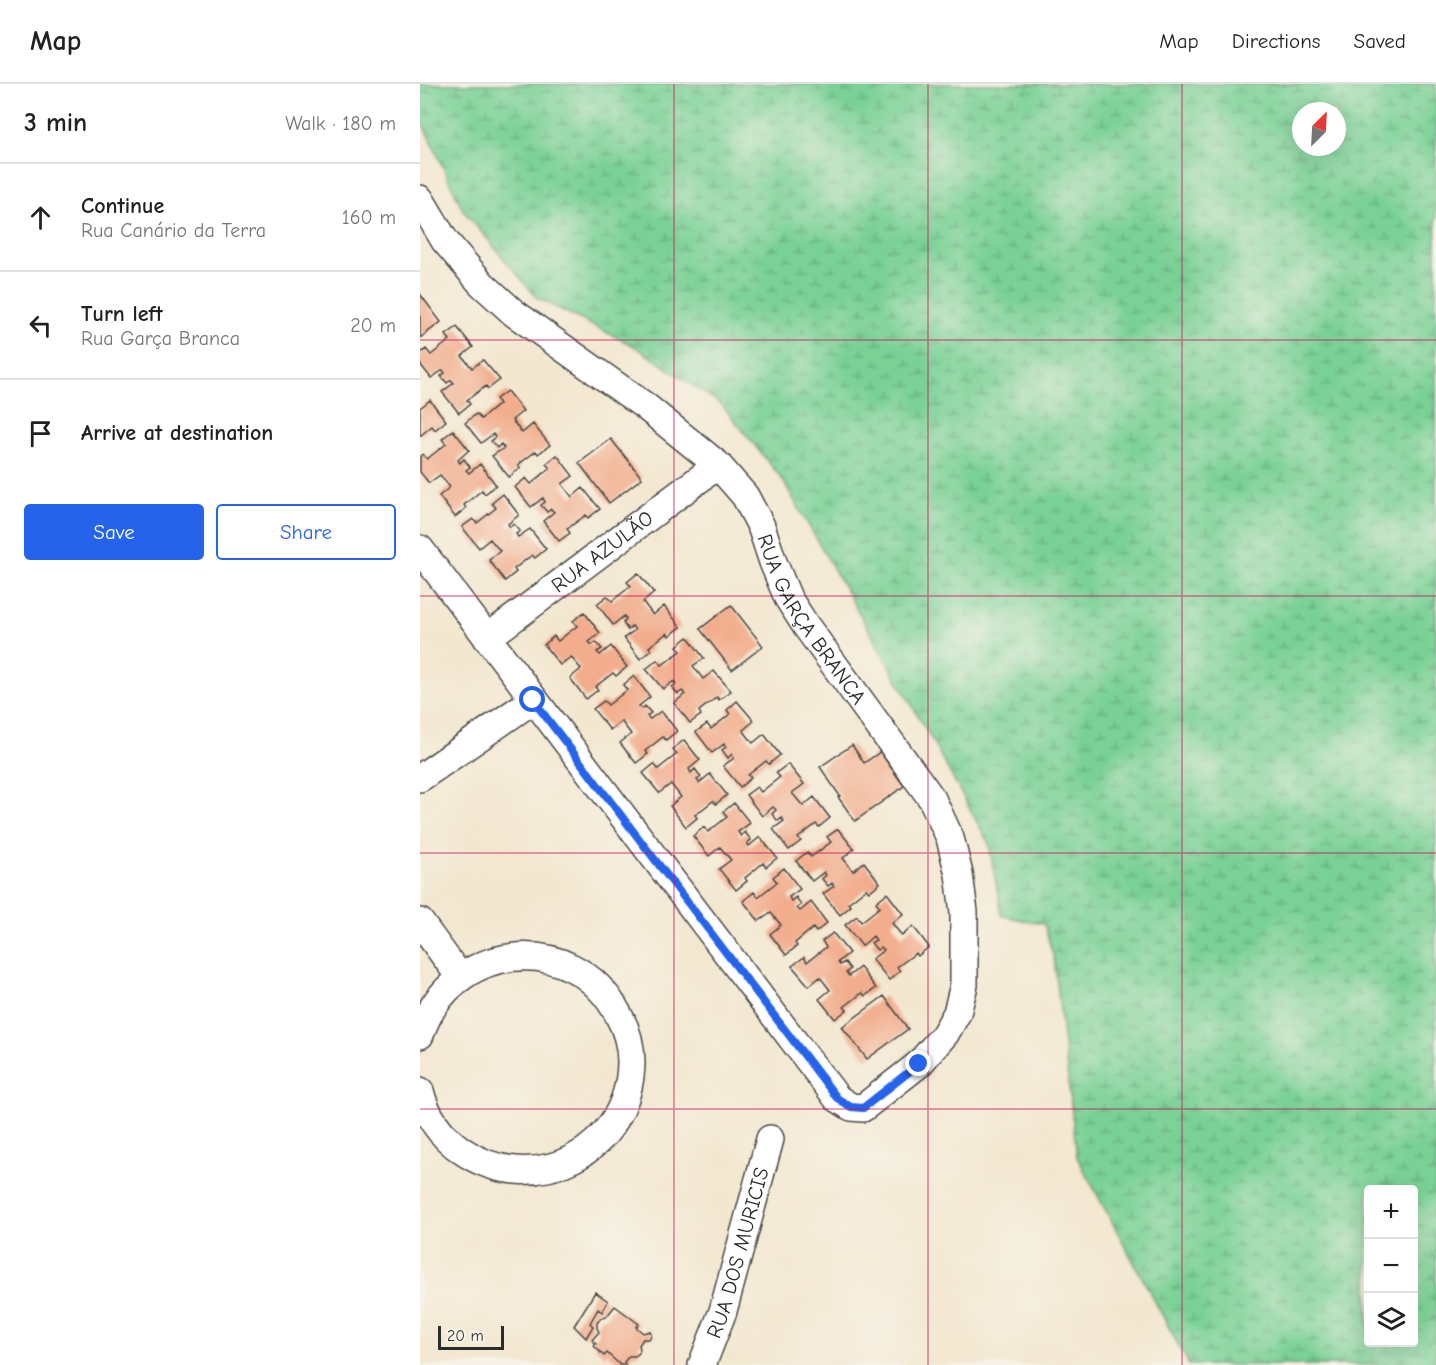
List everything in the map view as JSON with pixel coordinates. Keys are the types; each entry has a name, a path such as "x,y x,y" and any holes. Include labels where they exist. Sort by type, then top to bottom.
{"street":[{"name":"RUA GARÇA BRANCA","path":"420,199 445,241 481,283 514,313 645,406 718,465 745,496 761,526 788,598 932,799 950,838 959,874 964,912 964,985 957,1013 945,1034 919,1064 863,1108 851,1107 837,1098 533,700"},
{"name":"RUA AZULÃO","path":"488,638 718,465"},
{"path":"420,549 533,700 420,778"},
{"path":"420,922 460,977"},
{"path":"420,1035 424,1021 434,1004 460,977 494,960 533,957 552,960 570,967 601,990 613,1005 622,1022 631,1059 626,1097 608,1131 579,1156 543,1169 524,1171 504,1169 486,1164 468,1155 440,1130 429,1114 420,1091"},
{"name":"RUA DOS MURICIS","path":"702,1365 723,1311 770,1139"}],"green space":[{"path":"420,84 1436,84 1436,1365 1188,1365 1077,1157 1054,959 1044,924 1002,916 989,844 782,479 722,405 634,346 537,298 463,210 420,118"}],"building":[{"path":"420,294 441,322 420,338"},
{"path":"457,327 473,347 462,356 472,368 483,360 500,380 488,389 486,386 467,400 470,404 459,413 442,392 454,383 451,380 447,383 441,376 445,373 443,370 431,378 420,364 420,354 426,349 431,355 450,340 446,335"},
{"path":"507,391 523,411 512,420 522,433 533,424 550,445 538,454 536,451 518,465 520,468 509,477 492,456 504,448 501,444 497,448 491,441 495,437 493,434 481,443 465,423 476,414 481,419 499,404 496,399"},
{"path":"430,400 446,421 435,430 432,426 420,436 420,408"},
{"path":"453,430 469,450 458,460 460,463 464,459 470,467 466,470 469,473 480,464 496,485 485,494 482,490 464,505 466,508 455,517 439,496 450,487 440,475 429,483 420,472 420,457 423,454 427,459 446,444 442,439"},
{"path":"611,439 642,478 609,503 579,463"},
{"path":"557,455 573,476 562,484 572,497 583,488 600,509 588,518 586,515 567,529 570,533 559,541 543,521 554,512 551,509 547,512 541,505 545,502 543,498 531,507 515,487 526,478 531,484 550,468 546,464"},
{"path":"503,494 519,515 508,524 510,527 514,524 520,531 516,534 518,537 530,529 546,549 535,558 532,555 514,569 516,572 505,581 489,560 500,551 490,539 479,548 462,527 473,519 477,523 496,508 492,503"},
{"path":"638,573 654,593 643,602 653,615 664,606 681,627 669,636 667,633 649,647 651,650 640,659 624,638 635,630 632,626 628,630 623,623 626,619 624,616 613,625 597,604 607,596 612,601 631,586 627,582"},
{"path":"731,605 763,646 732,670 700,629"},
{"path":"584,612 600,633 589,642 592,645 596,642 602,649 597,652 600,655 611,646 627,667 616,676 613,673 595,687 598,690 586,699 570,678 581,669 571,657 560,665 544,645 554,636 558,641 577,626 573,621"},
{"path":"688,637 704,658 693,666 703,679 714,671 731,691 719,700 717,697 699,711 701,715 690,723 674,703 685,694 682,691 678,694 672,687 676,684 674,681 663,689 646,669 657,660 662,665 681,651 677,646"},
{"path":"634,676 650,697 639,706 642,709 645,706 651,713 647,716 650,719 661,711 677,731 666,740 663,737 645,751 648,754 636,763 620,743 631,734 621,721 610,730 593,709 604,701 608,705 627,690 623,685"},
{"path":"737,701 754,721 743,730 753,743 764,734 780,755 769,764 766,761 748,775 751,778 740,787 723,766 734,758 732,754 728,758 722,750 726,747 724,744 712,753 696,732 707,724 711,729 730,714 727,710"},
{"path":"684,740 700,760 689,769 691,773 695,769 701,777 697,780 699,783 710,774 727,795 716,804 713,801 695,815 697,818 686,827 670,806 681,797 671,784 659,793 643,773 654,764 658,769 677,754 673,749"},
{"path":"852,745 864,763 880,752 904,786 855,821 820,767"},
{"path":"788,764 804,784 792,793 803,806 814,797 830,818 819,827 816,824 798,838 801,841 789,850 773,829 784,821 782,818 778,821 772,814 776,810 773,807 762,816 746,795 757,787 761,792 780,777 776,773"},
{"path":"734,803 750,823 738,832 741,836 745,832 751,840 747,843 749,846 760,837 777,858 766,867 763,863 745,878 747,881 736,890 719,869 731,860 720,847 709,856 693,836 704,827 708,832 727,817 723,812"},
{"path":"838,829 854,849 843,858 853,871 864,862 880,883 869,892 866,889 848,903 851,906 840,915 823,894 834,886 832,883 828,886 822,879 826,875 824,872 812,881 796,861 807,852 811,857 831,842 827,837"},
{"path":"784,868 800,889 789,897 791,901 796,897 801,905 797,908 800,911 811,902 827,923 816,932 813,928 795,943 797,946 786,955 770,934 781,925 771,913 759,921 743,901 754,892 758,897 777,882 773,877"},
{"path":"887,893 903,914 892,923 902,936 913,926 929,947 918,956 916,953 897,967 900,971 889,980 872,959 884,950 881,947 877,950 871,943 876,940 873,936 862,946 845,925 857,916 861,922 880,907 876,902"},
{"path":"833,933 849,953 838,962 840,965 845,962 850,969 846,973 849,976 860,967 876,988 865,996 862,993 844,1007 847,1010 835,1019 819,999 830,990 820,977 809,986 792,966 804,957 807,962 826,947 822,941"},
{"path":"884,996 908,1029 867,1059 842,1027"},
{"path":"595,1292 608,1301 602,1312 598,1309 590,1323 593,1326 586,1338 574,1326"},
{"path":"615,1306 639,1324 636,1327 643,1333 650,1331 651,1333 649,1339 643,1339 639,1345 639,1353 629,1356 624,1362 626,1365 619,1365 607,1353 604,1356 594,1346 596,1344 592,1340 599,1332 597,1323 601,1318 606,1317"}],"route":[{"path":"533,700 837,1098 851,1107 863,1108 919,1064"}]}
